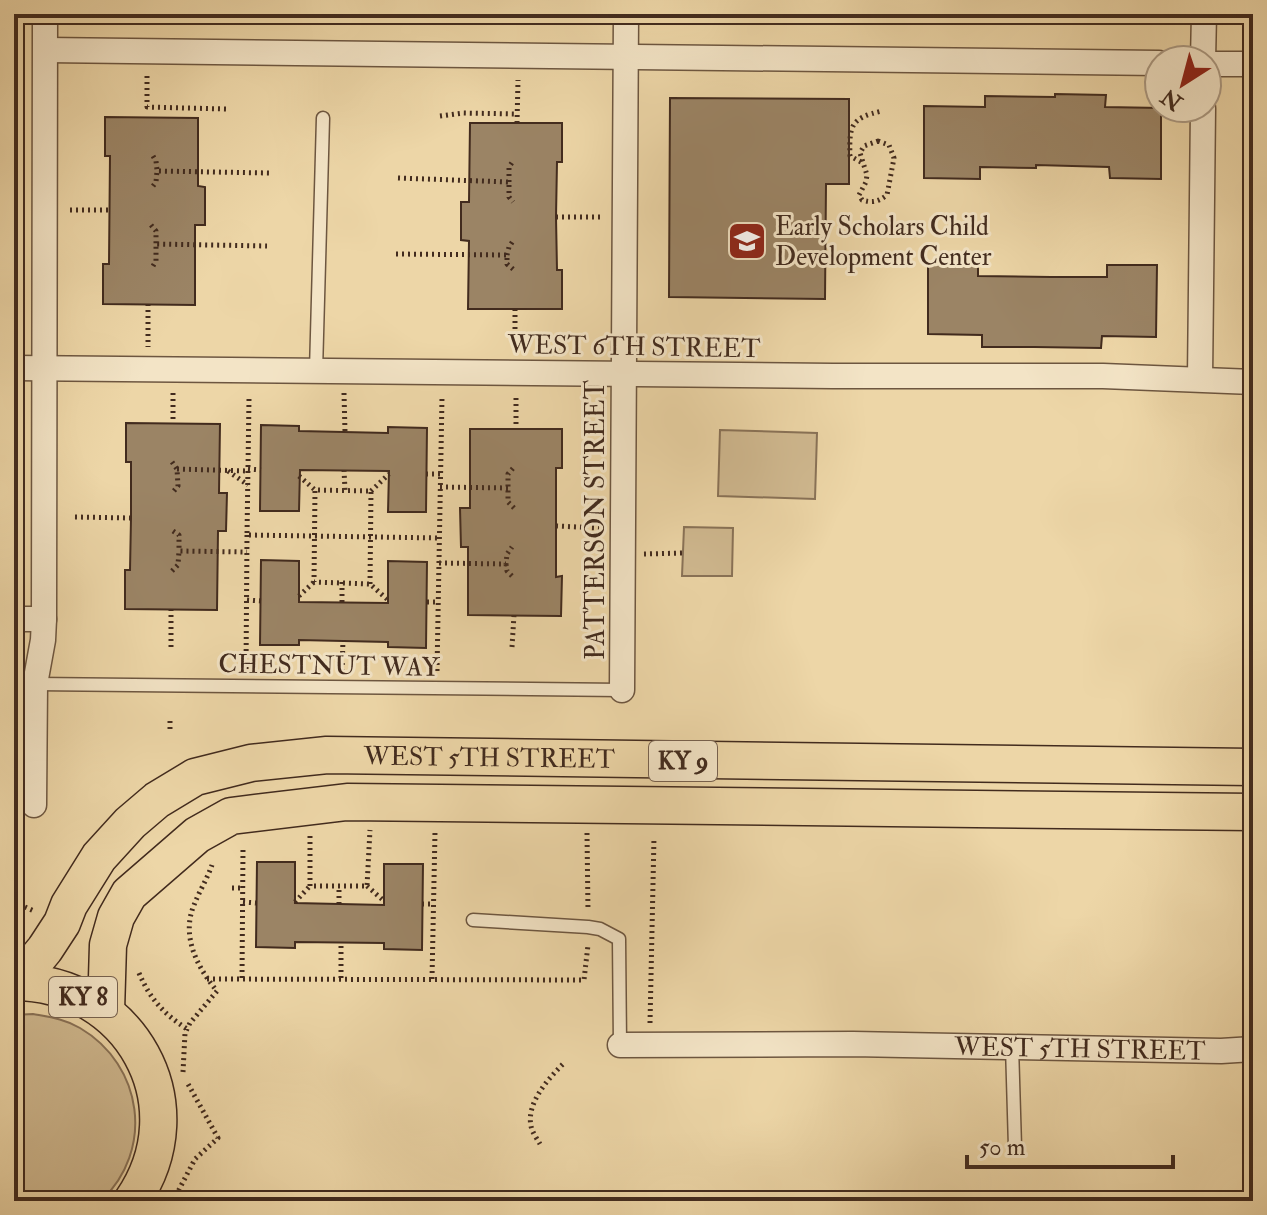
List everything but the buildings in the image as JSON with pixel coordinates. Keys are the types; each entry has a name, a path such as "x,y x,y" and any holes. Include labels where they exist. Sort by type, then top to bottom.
{"main road":[{"name":"WEST 5TH STREET","path":"16,982 45,949 99,857 130,823 157,800 195,777 251,763 327,755 1253,767"},
{"name":"WEST 5TH STREET","path":"106,1011 108,945 116,917 129,894 197,835 231,816 347,802 1253,812"},
{"name":"KY 8","path":"16,982 60,988 106,1011 134,1041 146,1062 154,1085 159,1125 154,1156 136,1200"}],"street":[{"path":"24,805 44,619 45,14"},
{"name":"PATTERSON STREET","path":"622,690 626,14"},
{"path":"1204,14 1205,44"},
{"path":"46,50 1143,63"},
{"path":"1223,63 1253,64"},
{"path":"1200,379 1203,124"},
{"name":"WEST 6TH STREET","path":"14,368 1103,376 1253,382"},
{"path":"14,619 44,619"},
{"name":"WEST 5TH STREET","path":"620,1045 1253,1049"}],"lane":[{"path":"316,371 323,118"},
{"name":"CHESTNUT WAY","path":"35,684 622,690"},
{"path":"473,920 588,927 600,929 619,939 620,1045"},
{"path":"1012,1046 1015,1147"}],"path":[{"path":"147,74 147,115"},
{"path":"517,123 518,79"},
{"path":"147,107 226,109"},
{"path":"862,162 860,153 864,146 878,141 889,145 894,158 891,178 887,195 879,201 862,200 859,195 867,175 862,162 850,156 850,131 863,115 882,111"},
{"path":"440,116 463,113 517,114"},
{"path":"153,156 157,171 153,186"},
{"path":"513,161 509,167 509,197 513,202"},
{"path":"157,171 269,173"},
{"path":"398,178 509,182"},
{"path":"78,210 109,210"},
{"path":"556,217 598,217"},
{"path":"151,225 156,231 156,261 153,266"},
{"path":"513,241 507,264 514,270"},
{"path":"156,244 267,246"},
{"path":"396,254 507,255"},
{"path":"148,304 148,334"},
{"path":"515,309 515,339"},
{"path":"173,389 173,424"},
{"path":"344,391 345,432"},
{"path":"437,674 442,392"},
{"path":"516,393 516,429"},
{"path":"246,647 249,399"},
{"path":"172,462 177,469 178,486 173,492"},
{"path":"514,467 508,474 508,502 514,508"},
{"path":"177,469 261,470"},
{"path":"344,470 345,490"},
{"path":"228,471 248,485"},
{"path":"370,584 371,491 389,474"},
{"path":"426,474 441,474"},
{"path":"299,476 315,490 371,491"},
{"path":"440,487 509,488"},
{"path":"314,582 315,490"},
{"path":"75,517 131,518"},
{"path":"556,526 599,528"},
{"path":"172,571 178,565 179,551 179,535 173,531"},
{"path":"247,535 440,538"},
{"path":"512,547 506,564 507,571 513,577"},
{"path":"179,551 247,552"},
{"path":"645,554 683,553"},
{"path":"439,563 506,564"},
{"path":"299,596 314,582 342,582 370,584 388,600"},
{"path":"342,582 342,602"},
{"path":"247,600 261,601"},
{"path":"427,602 439,602"},
{"path":"171,610 171,647"},
{"path":"512,647 514,615"},
{"path":"342,657 343,640"},
{"path":"170,721 170,730"},
{"path":"650,1044 654,828"},
{"path":"295,902 310,886 310,829"},
{"path":"367,886 370,829"},
{"path":"432,979 435,831"},
{"path":"586,832 588,914"},
{"path":"242,978 243,848"},
{"path":"183,1060 185,1033 217,991 192,951 188,928 207,879"},
{"path":"310,886 367,886 384,901"},
{"path":"339,886 339,904"},
{"path":"232,888 243,888"},
{"path":"14,902 32,910"},
{"path":"243,902 256,903"},
{"path":"422,904 434,904"},
{"path":"341,943 341,978"},
{"path":"207,979 584,980 588,944"},
{"path":"136,965 157,1006 187,1029"},
{"path":"540,1144 531,1127 531,1110 537,1097 565,1062"},
{"path":"173,1201 195,1159 218,1138 196,1098"}],"shaded area":[{"path":"720,430 817,433 815,499 718,496"},
{"path":"684,527 733,528 732,576 682,576"},
{"path":"33,1014 63,1020 80,1028 101,1044 117,1063 129,1086 135,1134 129,1158 118,1180 101,1201 14,1201 14,1015"}],"place":[{"name":"Early Scholars Child Development Center","path":"747,241"}]}
